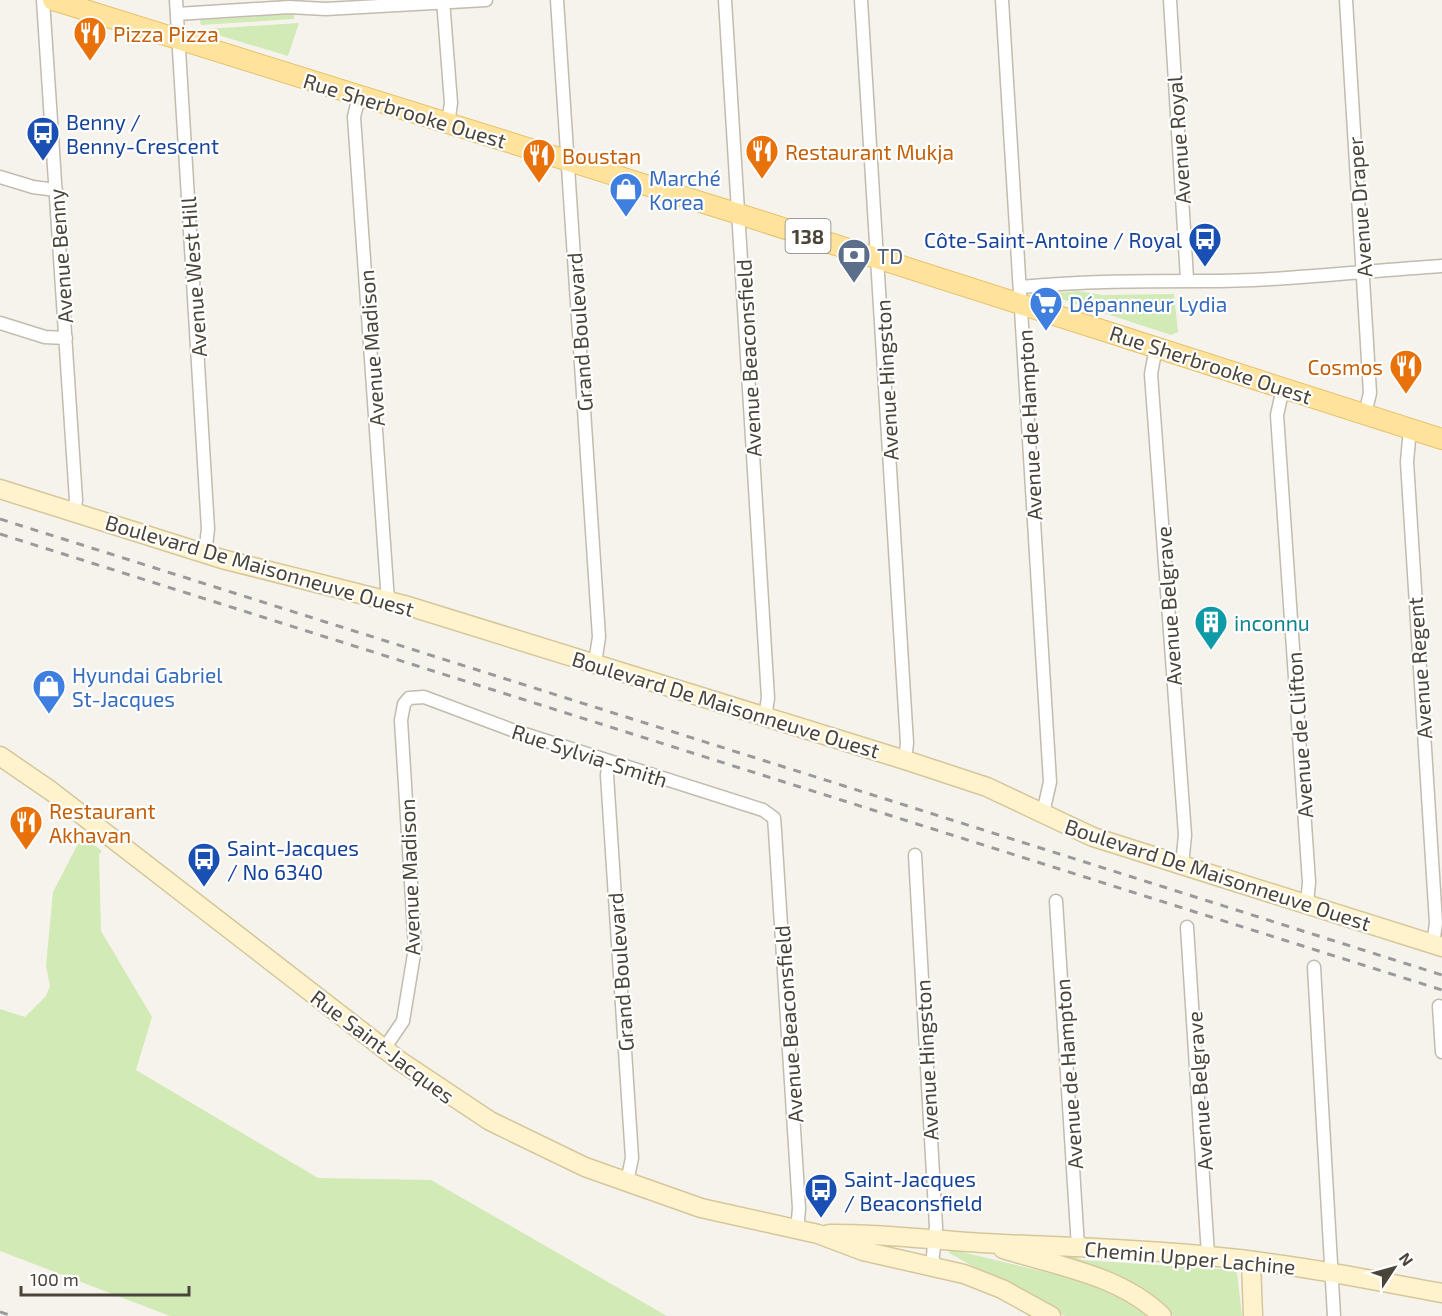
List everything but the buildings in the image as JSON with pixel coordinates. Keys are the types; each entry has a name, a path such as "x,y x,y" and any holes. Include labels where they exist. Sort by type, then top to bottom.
{"main road":[{"name":"Rue Sherbrooke Ouest","path":"53,0 878,258 1022,295 1156,347 1442,439"},
{"name":"Boulevard De Maisonneuve Ouest","path":"0,489 205,554 388,601 905,760 987,787 1082,832 1438,945"},
{"name":"Rue Saint-Jacques","path":"0,756 51,791 384,1049 448,1096 490,1121 556,1155 701,1208 818,1234 866,1233 935,1240"},
{"name":"Rue Saint-Jacques","path":"818,1234 863,1251 932,1265 988,1283 1051,1316"},
{"name":"Chemin Upper Lachine","path":"935,1240 1208,1255 1332,1272 1442,1293"},
{"path":"985,1243 1109,1281 1133,1293 1162,1316"},
{"path":"1251,1261 1253,1316"}],"street":[{"name":"Avenue Benny","path":"43,0 76,500 74,512"},
{"name":"Avenue West Hill","path":"176,0 208,529 205,554"},
{"path":"177,14 310,4 486,0"},
{"name":"Grand Boulevard","path":"557,0 599,643 595,663"},
{"name":"Avenue Beaconsfield","path":"725,0 768,698 765,717"},
{"name":"Avenue Hingston","path":"861,0 907,731 905,760"},
{"name":"Avenue de Hampton","path":"1002,0 1022,295 1050,782 1043,813"},
{"name":"Avenue Royal","path":"1170,0 1187,279"},
{"name":"Avenue Draper","path":"1346,0 1370,393 1365,414"},
{"path":"443,1 451,103 448,123"},
{"name":"Avenue Madison","path":"359,96 354,117 388,601"},
{"path":"0,177 33,187 56,190"},
{"path":"1022,295 1080,282 1108,284 1187,279 1203,281 1442,266"},
{"path":"0,323 45,337 66,338"},
{"name":"Avenue Belgrave","path":"1156,347 1152,363 1152,383 1185,829 1182,865"},
{"name":"Avenue de Clifton","path":"1283,388 1277,415 1309,882 1307,904"},
{"name":"Avenue Regent","path":"1410,428 1407,462 1438,945"},
{"name":"Rue Sylvia-Smith","path":"407,699 415,696 424,697 609,761 763,810 774,818"},
{"name":"Avenue Madison","path":"384,1049 403,1022 415,948 401,720 407,699"},
{"name":"Grand Boulevard","path":"609,761 607,775 632,1158 627,1182"},
{"name":"Avenue Beaconsfield","path":"774,818 799,1208 797,1231"},
{"name":"Avenue Hingston","path":"915,855 935,1240 932,1265"},
{"name":"Avenue de Hampton","path":"1056,901 1078,1247"},
{"name":"Avenue Belgrave","path":"1188,927 1208,1255"},
{"path":"1314,967 1334,1316"},
{"path":"1439,1006 1442,1052"}],"green space":[{"path":"294,14 294,19 201,25 200,20"},
{"path":"299,23 288,56 208,32 207,29"},
{"path":"1078,291 1103,295 1174,294 1178,332 1171,335 1046,294"},
{"path":"82,836 102,851 99,855 101,931 152,1017 136,1070 318,1178 431,1180 667,1316 170,1316 0,1251 0,1009 25,1017 46,996 50,986 46,966 53,892"},
{"path":"950,1249 1103,1286 1153,1316 1065,1316 949,1253"},
{"path":"1021,1250 1071,1254 1082,1260 1233,1270 1237,1273 1242,1316 1174,1316 1158,1301 1122,1279 1083,1265"}],"railway":[{"path":"0,519 1442,975"},
{"path":"0,534 1442,990"},
{"path":"0,1312 13,1316"}],"place":[{"name":"Pizza Pizza","path":"90,62"},
{"name":"Benny / Benny-Crescent","path":"43,162"},
{"name":"Restaurant Mukja","path":"762,180"},
{"name":"Boustan","path":"539,184"},
{"name":"Marché Korea","path":"626,218"},
{"name":"Côte-Saint-Antoine / Royal","path":"1205,268"},
{"name":"TD","path":"854,284"},
{"name":"Dépanneur Lydia","path":"1046,332"},
{"name":"Cosmos","path":"1406,395"},
{"name":"inconnu","path":"1211,651"},
{"name":"Hyundai Gabriel St-Jacques","path":"49,715"},
{"name":"Restaurant Akhavan","path":"26,851"},
{"name":"Saint-Jacques / No 6340","path":"204,888"},
{"name":"Saint-Jacques / Beaconsfield","path":"821,1219"}]}
